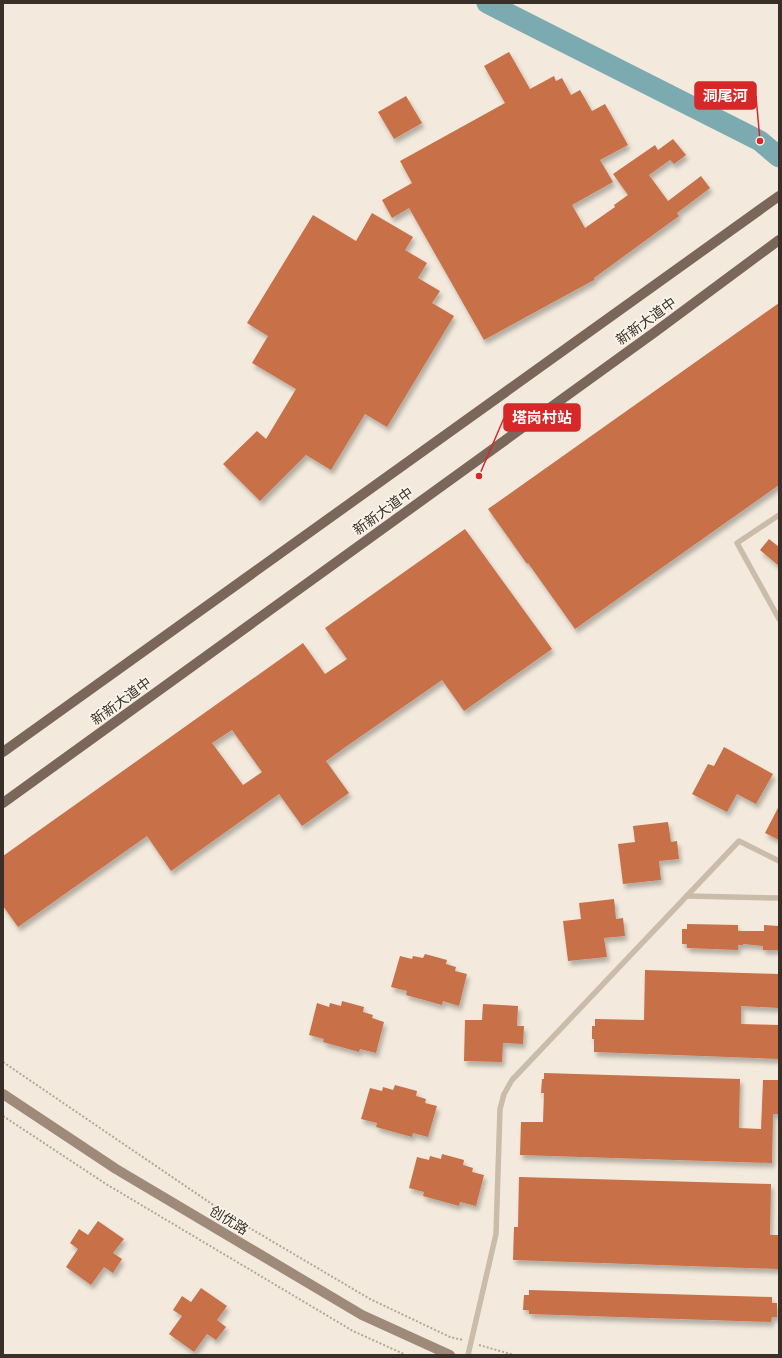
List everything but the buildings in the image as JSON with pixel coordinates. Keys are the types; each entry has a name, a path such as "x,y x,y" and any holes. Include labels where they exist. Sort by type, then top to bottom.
{"main road":[{"name":"新新大道中","path":"3,752 779,196"},
{"name":"新新大道中","path":"3,803 655,332 779,240"}],"street":[{"name":"创优路","path":"3,1094 116,1169 362,1315 450,1355"}],"lane":[{"path":"779,515 737,543 779,619"},
{"path":"468,1355 496,1234 500,1109 504,1094 512,1080 739,841 779,862"},
{"path":"687,896 779,898"}],"path":[{"path":"3,1062 231,1217 370,1299 450,1337 514,1355"},
{"path":"3,1116 106,1184 353,1331 406,1355"}],"waterway":[{"path":"487,3 760,141 779,157"}],"place":[{"name":"洞尾河","path":"760,141"},
{"name":"塔岗村站","path":"479,476"}]}
